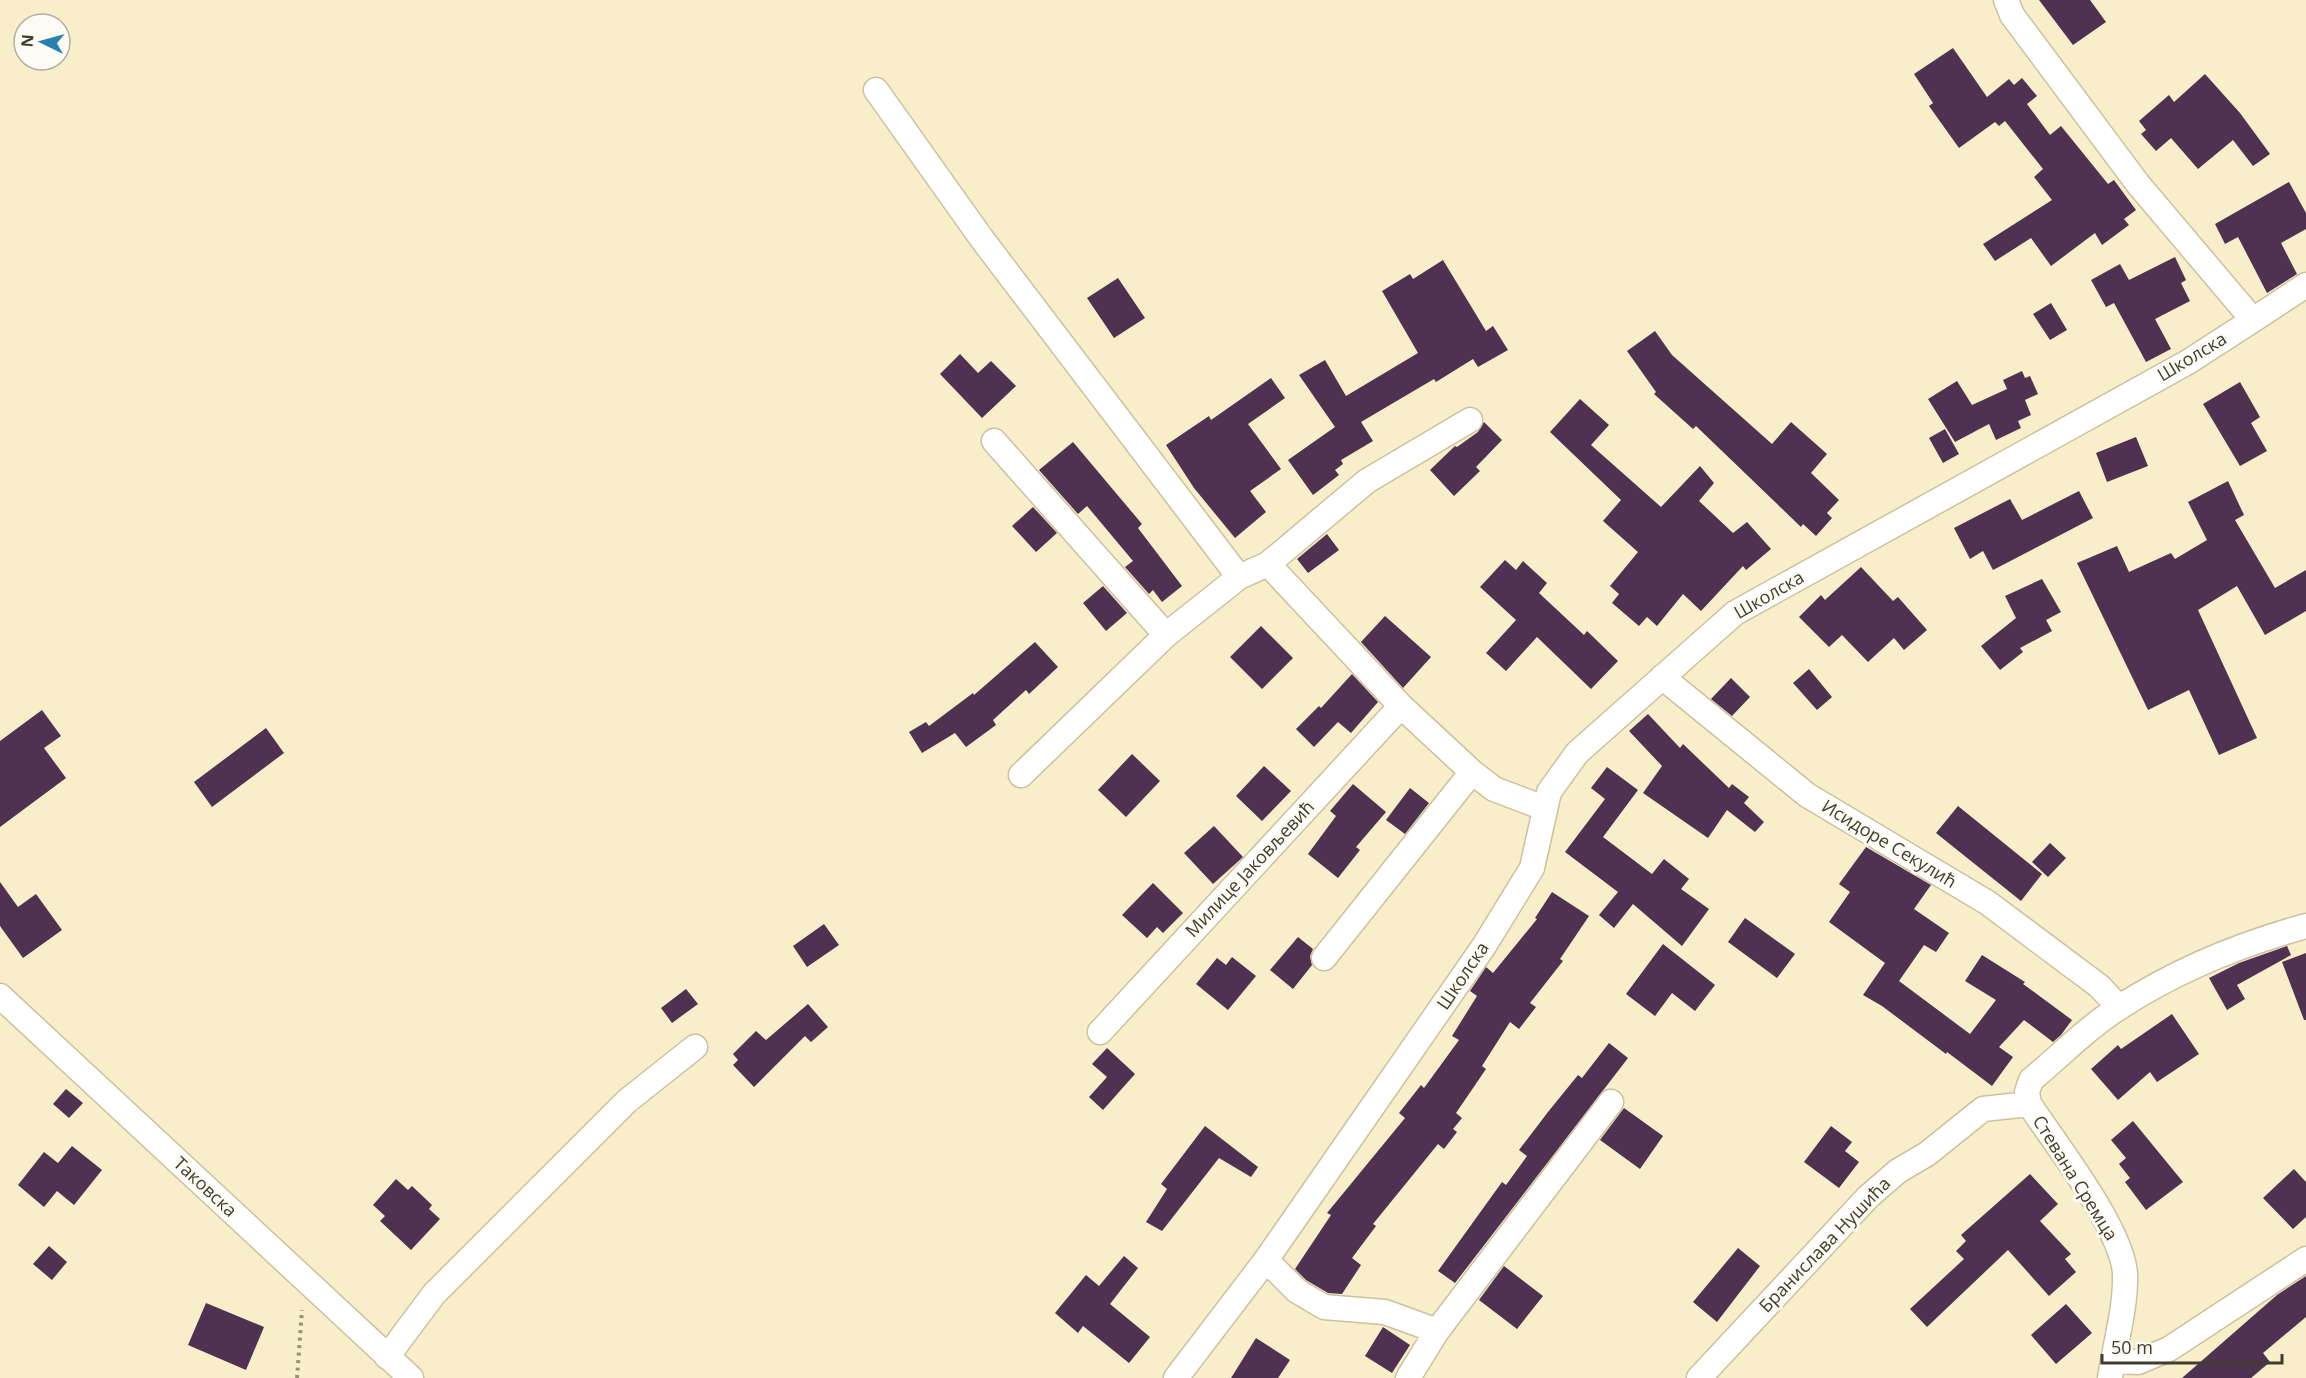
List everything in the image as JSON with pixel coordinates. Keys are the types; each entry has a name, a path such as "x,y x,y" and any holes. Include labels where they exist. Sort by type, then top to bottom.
{"street":[{"path":"2006,0 2012,15 2138,184 2253,320"},
{"path":"876,90 982,239 1239,577"},
{"name":"Школска","path":"1176,1378 1266,1260 1484,946 1532,868 1544,807 1553,784 1577,753 1735,613 2188,362 2306,285"},
{"path":"1021,775 1166,635 1239,577 1268,564 1367,481 1470,420"},
{"path":"994,441 1166,635"},
{"path":"1268,564 1401,706 1472,772 1494,789 1544,807"},
{"name":"Исидоре Секулић","path":"1662,677 1807,795 1988,903 2099,986 2119,1007"},
{"name":"Милице Јаковљевић","path":"1100,1032 1401,706"},
{"path":"1324,958 1472,772"},
{"name":"Стевана Сремца","path":"2111,1370 2125,1273 2120,1251 2108,1222 2029,1104 2027,1092 2031,1080 2119,1007 2194,966 2268,936 2306,926"},
{"name":"Таковска","path":"0,996 411,1378"},
{"path":"387,1357 434,1294 627,1101 695,1047"},
{"path":"1408,1378 1437,1331 1611,1102"},
{"name":"Бранислава Нушића","path":"1699,1378 1868,1197 1898,1171 1928,1154 1983,1109 2029,1104"},
{"path":"2111,1370 2169,1349 2306,1259"},
{"path":"1266,1260 1297,1292 1324,1307 1385,1312 1437,1331"}],"path":[{"path":"297,1378 302,1297 310,1284"}],"building":[{"path":"2039,0 2090,0 2106,22 2073,45"},
{"path":"1953,48 1987,97 2009,79 2014,85 2022,78 2037,96 2027,104 2050,135 2061,126 2108,184 2114,180 2136,210 2124,219 2129,225 2102,245 2095,233 2051,266 2031,238 1995,261 1983,244 2052,200 2034,177 2043,169 2005,121 1999,126 1995,122 1959,148 1929,106 1933,103 1914,74"},
{"path":"2205,74 2240,113 2270,154 2253,166 2233,140 2198,169 2171,138 2156,151 2141,134 2146,130 2139,121 2169,95 2174,102"},
{"path":"2289,182 2306,213 2306,229 2281,243 2297,274 2267,293 2238,237 2225,244 2215,224"},
{"path":"2175,257 2186,280 2181,283 2190,301 2155,319 2171,349 2146,362 2114,303 2106,307 2091,280 2120,264 2129,280"},
{"path":"1443,260 1486,331 1493,326 1508,350 1478,367 1473,359 1436,382 1434,379 1361,422 1373,441 1341,460 1343,464 1335,470 1339,475 1313,495 1288,460 1335,427 1299,375 1325,360 1346,396 1418,353 1382,291 1410,274 1413,279"},
{"path":"1118,278 1145,318 1114,338 1087,298"},
{"path":"2051,303 2067,330 2050,340 2033,314"},
{"path":"1655,331 1672,355 1772,444 1791,422 1827,454 1811,473 1839,500 1827,513 1832,518 1816,536 1803,524 1801,527 1696,426 1693,429 1654,394 1656,392 1627,351"},
{"path":"960,354 978,373 991,361 1016,386 982,418 940,374"},
{"path":"2022,371 2025,378 2030,376 2038,394 2025,400 2031,415 2018,421 2021,428 1996,440 1989,424 1955,442 1928,399 1957,381 1972,405 2007,389 2003,380"},
{"path":"1271,378 1285,398 1248,424 1281,469 1250,491 1266,512 1235,538 1194,488 1166,445 1209,416 1211,420"},
{"path":"2240,382 2260,417 2251,423 2267,451 2240,466 2203,404"},
{"path":"1580,399 1609,425 1591,445 1661,507 1700,466 1714,483 1699,501 1733,533 1747,522 1771,549 1746,570 1743,566 1701,611 1683,594 1657,626 1647,617 1639,626 1612,603 1619,594 1610,586 1638,552 1603,521 1621,500 1550,432"},
{"path":"1484,422 1502,440 1476,467 1480,471 1454,496 1430,470 1455,446 1457,447 1478,432"},
{"path":"1945,429 1959,454 1943,463 1929,438"},
{"path":"2136,437 2148,466 2107,482 2096,453"},
{"path":"1073,442 1142,524 1138,528 1182,586 1162,602 1153,590 1149,594 1125,567 1133,561 1087,506 1078,514 1039,470"},
{"path":"2228,481 2244,515 2235,520 2275,588 2306,570 2306,611 2265,635 2237,586 2198,610 2257,738 2219,755 2189,690 2148,710 2077,563 2117,546 2129,572 2171,553 2175,559 2207,540 2188,502"},
{"path":"2079,491 2093,518 1993,570 1983,551 1970,559 1954,528 2010,499 2022,520"},
{"path":"1033,507 1057,533 1036,552 1012,526"},
{"path":"1327,534 1339,550 1308,573 1297,559"},
{"path":"1505,560 1516,570 1523,561 1547,583 1539,593 1584,635 1587,631 1618,661 1591,689 1537,637 1506,671 1486,653 1516,620 1480,587"},
{"path":"1861,567 1893,601 1898,597 1927,630 1904,650 1894,638 1868,662 1842,635 1829,647 1799,617 1821,595 1825,600"},
{"path":"2042,579 2061,612 2046,620 2052,631 2020,648 2023,652 2000,670 1981,646 2016,618 2005,596"},
{"path":"1103,586 1127,613 1106,631 1083,603"},
{"path":"1385,616 1431,657 1403,688 1361,642"},
{"path":"1261,626 1293,658 1262,689 1230,657"},
{"path":"1035,642 1058,667 1029,694 1026,690 993,720 996,725 966,747 955,733 922,753 909,732 926,722 929,726 973,693 974,695"},
{"path":"1809,669 1832,697 1817,710 1793,683"},
{"path":"1352,674 1378,702 1351,733 1338,722 1314,747 1296,729 1319,706 1321,708"},
{"path":"1731,678 1750,697 1732,716 1711,699"},
{"path":"42,710 61,736 44,748 66,778 0,827 0,741"},
{"path":"1648,714 1680,748 1683,744 1729,788 1732,784 1749,797 1744,803 1764,822 1755,832 1727,810 1708,838 1643,793 1662,766 1629,731"},
{"path":"266,728 284,753 212,807 194,782"},
{"path":"1132,754 1160,781 1126,817 1098,790"},
{"path":"1264,766 1291,791 1262,821 1236,796"},
{"path":"1607,767 1638,790 1603,837 1652,874 1664,859 1689,879 1681,889 1709,909 1682,946 1633,904 1614,928 1599,915 1618,892 1565,852 1605,799 1591,788"},
{"path":"1353,784 1386,812 1356,847 1360,850 1338,878 1308,854 1336,816 1330,811"},
{"path":"1410,788 1429,803 1405,834 1386,820"},
{"path":"1958,806 2042,874 2021,901 1936,833"},
{"path":"1214,826 1243,857 1213,884 1184,853"},
{"path":"2050,843 2066,858 2048,877 2032,862"},
{"path":"1866,847 1931,885 1914,909 1949,933 1936,952 1924,945 1899,981 1970,1034 1996,1000 1965,981 1982,955 2025,982 2023,984 2072,1020 2061,1035 2053,1042 2024,1020 1999,1047 2013,1057 1992,1086 1882,1006 1863,995 1885,963 1829,922 1850,892 1839,884"},
{"path":"0,882 18,907 36,894 62,930 23,958 0,926"},
{"path":"1153,883 1183,913 1163,933 1157,927 1147,938 1122,915"},
{"path":"1552,892 1589,916 1560,959 1563,961 1530,1003 1536,1007 1519,1029 1510,1022 1482,1066 1486,1069 1456,1113 1462,1118 1453,1129 1457,1132 1444,1149 1438,1144 1373,1224 1376,1226 1352,1258 1361,1265 1342,1294 1328,1293 1306,1280 1295,1269 1331,1215 1327,1213 1405,1118 1399,1113 1421,1085 1424,1088 1459,1040 1452,1036 1477,996 1470,991 1486,967 1493,973 1537,919 1535,918"},
{"path":"1745,918 1795,954 1777,978 1728,942"},
{"path":"824,924 839,945 807,967 793,946"},
{"path":"1298,937 1313,949 1310,956 1312,965 1293,989 1270,970"},
{"path":"1663,944 1715,985 1695,1011 1672,993 1655,1016 1626,994"},
{"path":"2287,946 2291,955 2237,985 2245,999 2227,1010 2209,978 2239,963"},
{"path":"2306,953 2306,1020 2304,1020 2282,962"},
{"path":"1232,957 1256,976 1228,1010 1196,984 1217,958 1226,965"},
{"path":"686,989 698,1004 672,1023 661,1008"},
{"path":"808,1004 828,1027 811,1042 805,1036 754,1087 733,1065 738,1060 733,1054 756,1031 766,1040"},
{"path":"2172,1014 2199,1054 2157,1082 2150,1072 2118,1100 2091,1069 2118,1045 2121,1049"},
{"path":"1609,1043 1628,1058 1455,1283 1438,1271 1502,1182 1506,1185 1527,1156 1519,1150 1578,1075 1582,1078"},
{"path":"1107,1048 1135,1074 1103,1110 1089,1097 1107,1077 1092,1064"},
{"path":"66,1089 83,1103 69,1118 53,1104"},
{"path":"1624,1108 1663,1136 1640,1169 1600,1140"},
{"path":"2133,1121 2183,1182 2146,1210 2125,1182 2130,1178 2119,1164 2126,1158 2111,1140"},
{"path":"1205,1126 1258,1167 1251,1177 1219,1158 1162,1231 1146,1222 1167,1189 1161,1184"},
{"path":"1831,1126 1852,1142 1845,1151 1859,1162 1839,1188 1804,1162"},
{"path":"72,1146 102,1170 74,1205 57,1191 44,1207 18,1185 44,1152 58,1163"},
{"path":"2294,1169 2306,1182 2306,1217 2293,1229 2263,1198"},
{"path":"2030,1174 2058,1204 2040,1221 2071,1254 2065,1259 2076,1272 2049,1296 2008,1250 1927,1327 1910,1309 1964,1259 1956,1251 1966,1241 1961,1235"},
{"path":"396,1179 408,1190 412,1186 432,1205 429,1209 440,1219 411,1250 380,1221 385,1216 373,1205"},
{"path":"49,1246 67,1262 52,1280 33,1264"},
{"path":"1738,1248 1760,1266 1717,1322 1693,1302"},
{"path":"1124,1256 1138,1268 1110,1304 1150,1337 1129,1363 1083,1326 1078,1333 1055,1313 1086,1275 1099,1286"},
{"path":"1504,1266 1543,1296 1517,1329 1479,1300"},
{"path":"2306,1276 2306,1317 2263,1353 2270,1362 2251,1378 2182,1378 2277,1295"},
{"path":"206,1303 264,1327 246,1370 188,1345"},
{"path":"2066,1304 2092,1333 2056,1364 2031,1335"},
{"path":"1383,1327 1410,1345 1392,1373 1365,1356"},
{"path":"1256,1338 1290,1360 1278,1378 1231,1378"}]}
